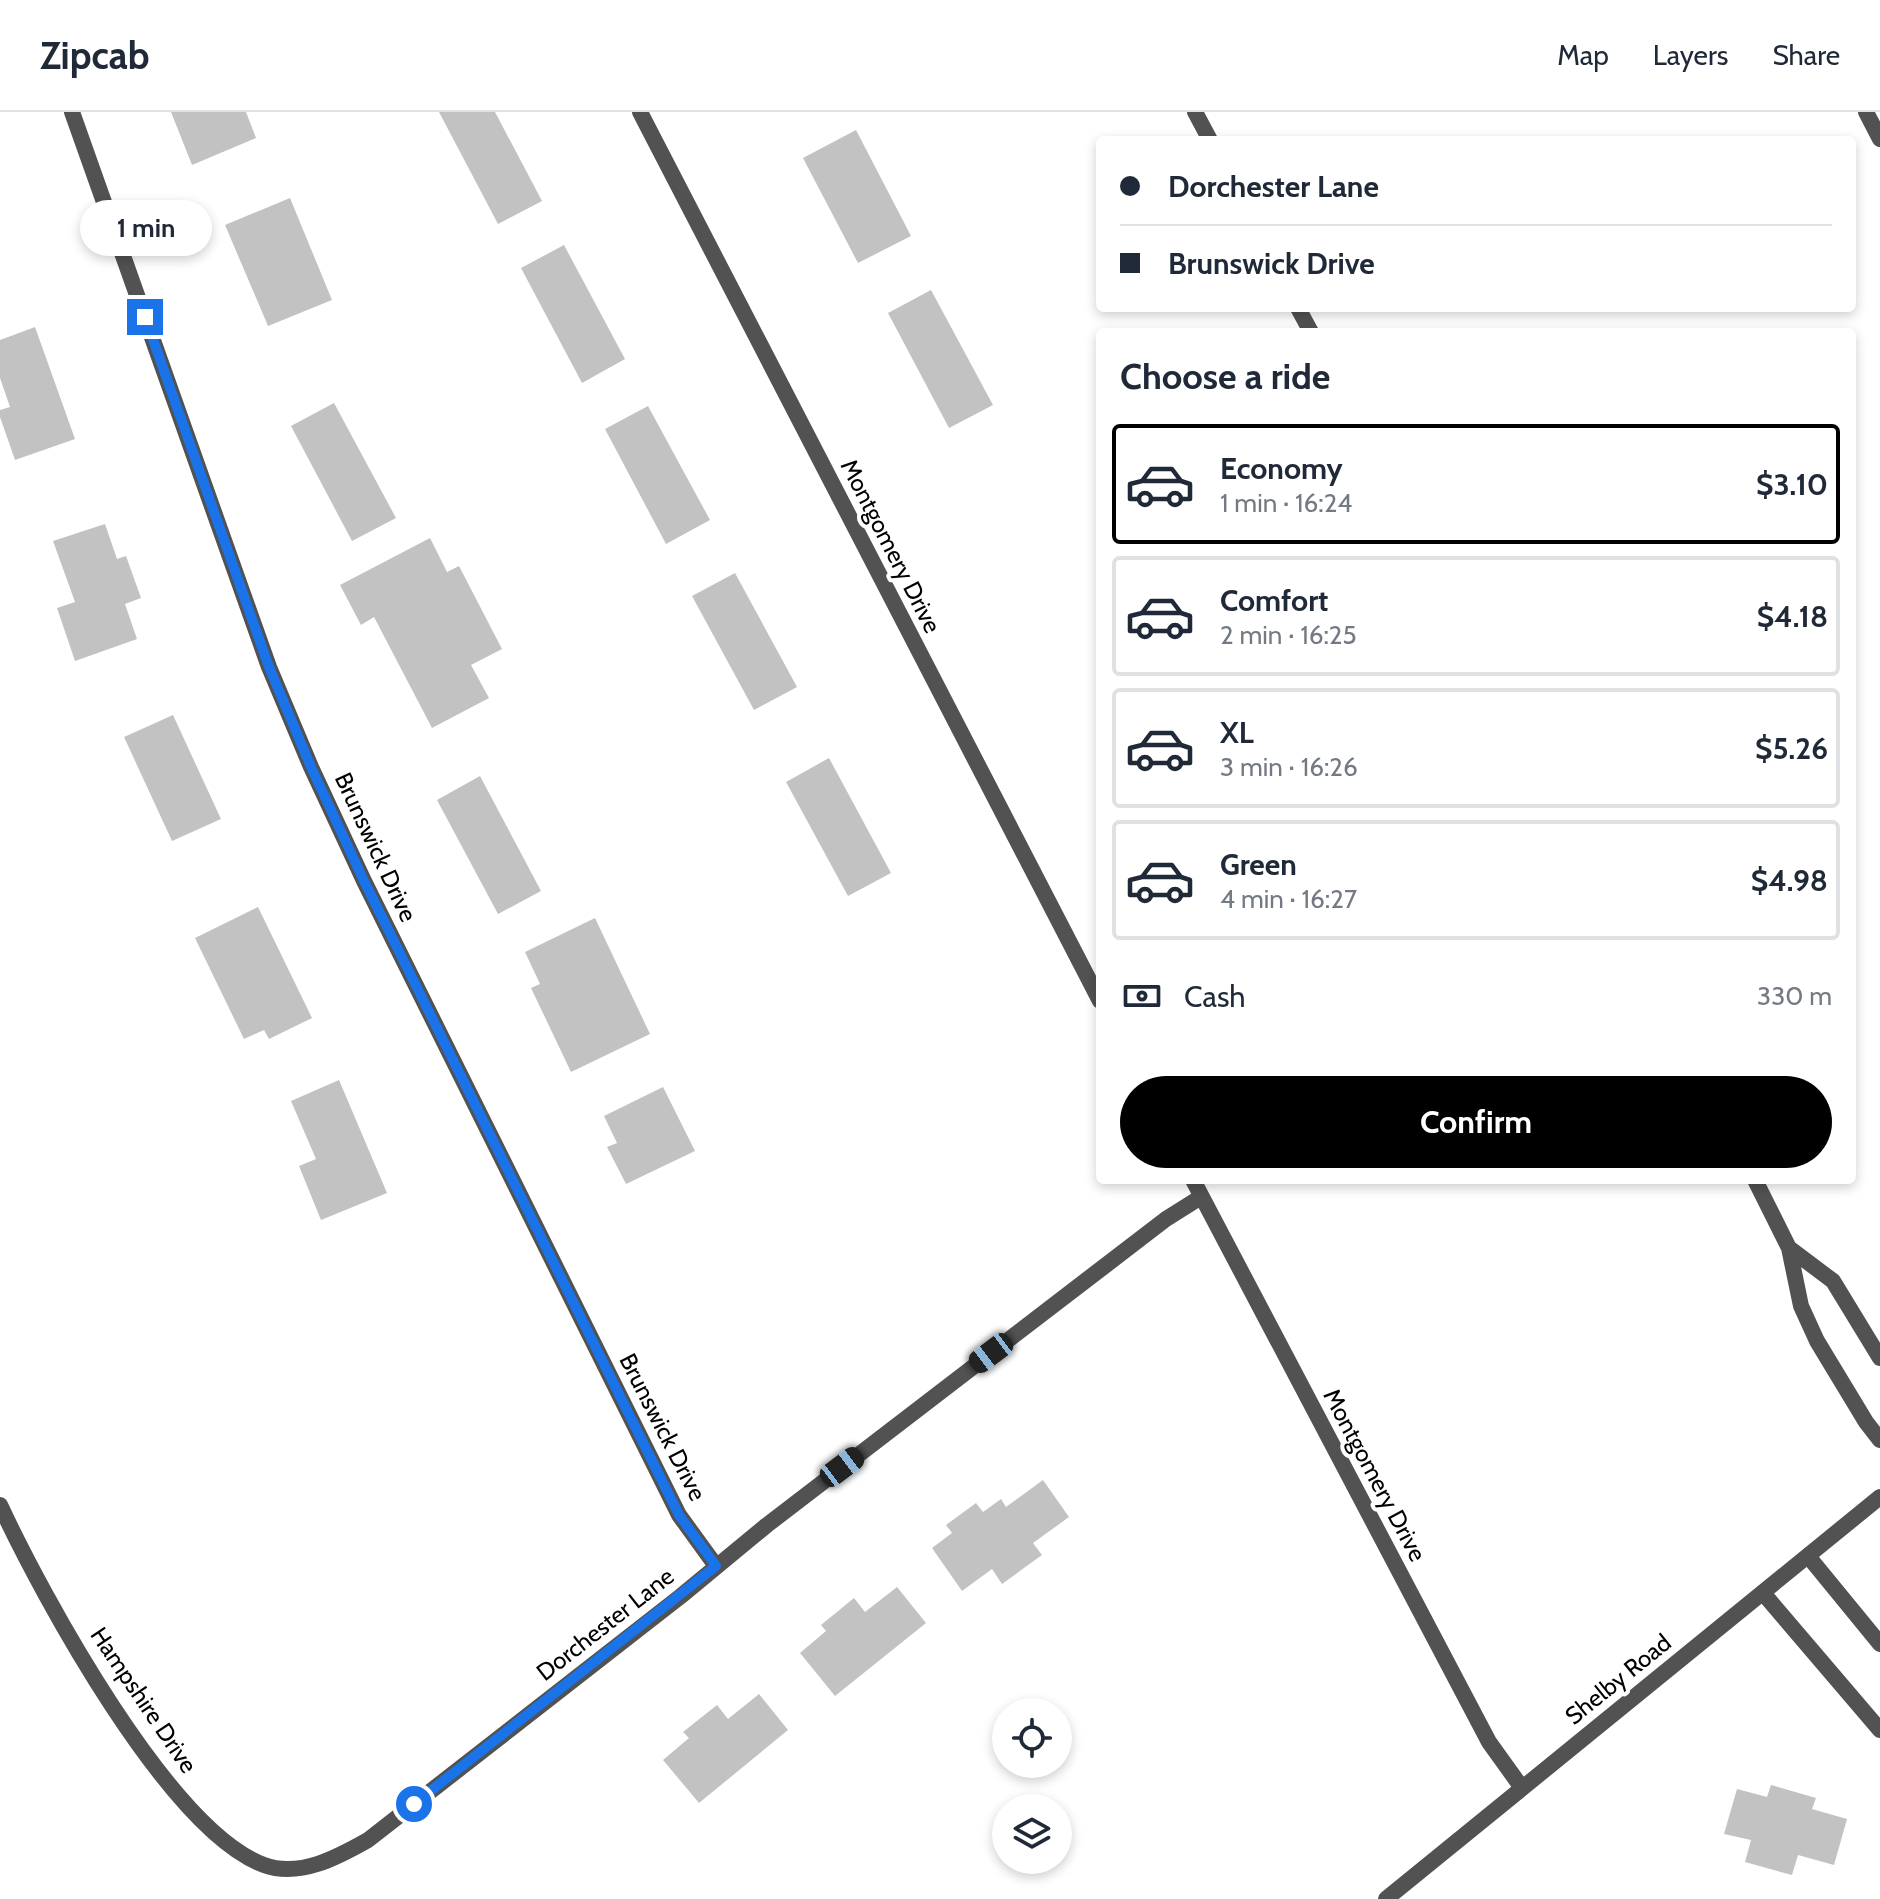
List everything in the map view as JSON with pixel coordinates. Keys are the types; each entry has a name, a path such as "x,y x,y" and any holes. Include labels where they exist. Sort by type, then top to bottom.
{"street":[{"name":"Brunswick Drive","path":"72,112 269,667 311,767 364,881 679,1515 716,1566"},
{"name":"Montgomery Drive","path":"640,112 1096,993"},
{"path":"1195,112 1208,136"},
{"path":"1866,112 1880,139"},
{"name":"Montgomery Drive","path":"1195,1184 1489,1742 1522,1788"},
{"path":"1757,1184 1789,1248 1801,1306 1812,1329 1866,1422 1880,1440"},
{"name":"Dorchester Lane","path":"296,1869 341,1855 368,1840 716,1566 1141,1238 1201,1197"},
{"path":"1789,1248 1833,1281 1880,1358"},
{"name":"Shelby Road","path":"1386,1899 1880,1497"},
{"name":"Hampshire Drive","path":"0,1505 87,1665 144,1751 192,1812 234,1850 266,1866 296,1869"},
{"path":"1808,1556 1880,1644"},
{"path":"1763,1593 1880,1730"}],"building":[{"path":"171,112 246,112 256,138 192,165"},
{"path":"439,112 495,112 542,201 498,224"},
{"path":"856,130 911,236 858,263 803,158"},
{"path":"290,198 332,300 268,326 225,225"},
{"path":"564,245 625,359 582,383 521,268"},
{"path":"931,290 993,405 949,428 888,313"},
{"path":"35,327 75,439 15,460 0,417 0,410 10,407 0,378 0,340"},
{"path":"334,403 396,518 352,541 291,426"},
{"path":"648,406 710,520 666,544 605,429"},
{"path":"105,524 117,559 126,556 141,598 125,604 137,639 75,661 57,608 75,602 53,541"},
{"path":"430,538 447,572 459,566 502,649 471,665 489,698 432,728 374,617 361,625 340,585"},
{"path":"735,573 797,687 754,710 692,596"},
{"path":"173,715 221,819 172,841 124,737"},
{"path":"829,758 891,873 848,896 786,782"},
{"path":"480,776 541,891 498,914 437,800"},
{"path":"258,907 312,1018 269,1039 264,1030 244,1039 195,938"},
{"path":"595,918 650,1034 571,1072 531,988 540,984 525,952"},
{"path":"339,1080 387,1193 321,1220 299,1166 316,1159 291,1101"},
{"path":"663,1087 695,1151 626,1184 607,1147 617,1143 604,1116"},
{"path":"1043,1480 1069,1517 1033,1543 1042,1555 1002,1584 992,1569 962,1591 932,1548 952,1533 946,1525 976,1503 983,1512 1001,1499 1006,1507"},
{"path":"897,1587 926,1623 835,1696 800,1653 826,1631 821,1625 854,1598 865,1612"},
{"path":"759,1694 788,1730 699,1803 663,1760 689,1738 683,1732 717,1705 728,1719"},
{"path":"1771,1785 1816,1798 1812,1809 1847,1819 1834,1865 1798,1855 1792,1875 1745,1862 1751,1840 1724,1834 1737,1789 1767,1797"}],"route":[{"path":"145,317 269,667 311,767 364,881 679,1515 716,1566 414,1804"}]}
